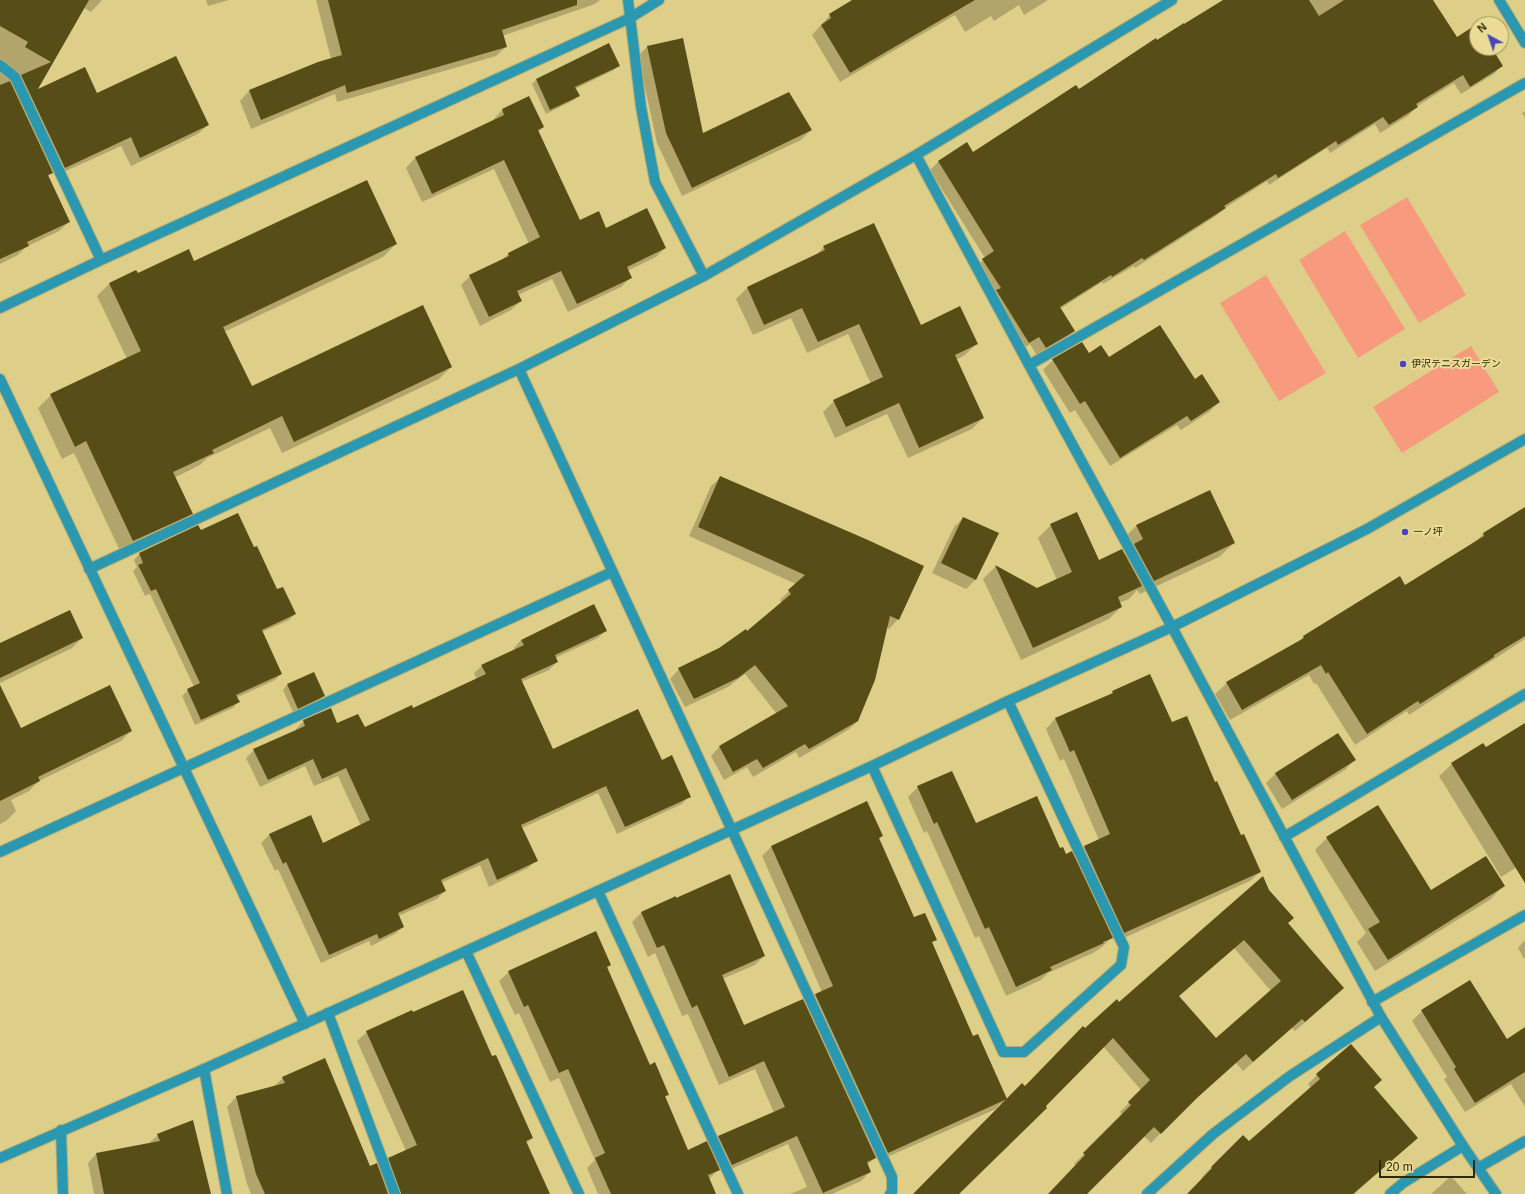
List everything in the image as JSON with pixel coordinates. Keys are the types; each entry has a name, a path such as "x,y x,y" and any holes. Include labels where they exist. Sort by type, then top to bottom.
{"street":[{"path":"628,0 641,107 655,182 704,276"},
{"path":"0,308 101,260 630,18 659,0"},
{"path":"89,569 519,368 704,276 916,155 1172,0"},
{"path":"1499,0 1525,43"},
{"path":"0,65 15,77 101,260"},
{"path":"1029,365 1525,83"},
{"path":"916,155 1172,627 1372,1002 1463,1146 1496,1194"},
{"path":"519,368 892,1177 892,1192 890,1194"},
{"path":"0,379 305,1024"},
{"path":"0,1158 305,1024 872,766 1008,701 1172,627 1367,529 1525,439"},
{"path":"0,852 612,572"},
{"path":"1284,837 1525,694"},
{"path":"872,766 1003,1052 1024,1052 1121,965 1124,948 1008,701"},
{"path":"598,891 738,1194"},
{"path":"1372,1002 1525,915"},
{"path":"466,951 579,1194"},
{"path":"328,1013 395,1194"},
{"path":"1148,1194 1214,1134 1284,1080 1381,1018"},
{"path":"204,1069 226,1194"},
{"path":"61,1130 63,1194"},
{"path":"1478,1168 1525,1141"},
{"path":"1390,1194 1404,1183 1463,1146"}],"shaded area":[{"path":"1407,197 1466,295 1419,323 1360,225"},
{"path":"1345,231 1405,329 1358,358 1299,260"},
{"path":"1266,275 1326,373 1279,401 1220,303"},
{"path":"1471,346 1499,392 1402,453 1373,407"}],"building":[{"path":"0,0 89,0 38,89 85,67 97,93 176,56 209,125 140,158 131,137 65,168 21,75 51,62 25,47 28,42 0,26"},
{"path":"328,0 577,0 577,5 502,30 507,47 347,93 345,85 261,120 249,90 318,62 342,55"},
{"path":"852,0 975,0 850,73 821,25 831,18 829,14"},
{"path":"1223,0 1309,0 1319,16 1344,0 1433,0 1457,37 1469,29 1469,56 1497,56 1503,66 1470,87 1463,75 1416,104 1418,107 1389,125 1383,117 1338,145 1336,141 1278,178 1276,174 1224,206 1226,208 1144,260 1142,258 1112,277 1111,275 1060,307 1075,331 1046,348 1039,337 1029,343 996,290 1001,288 982,259 994,251 938,161 967,142 973,152 1076,85 1079,89 1156,38 1157,40"},
{"path":"683,38 703,133 789,92 812,130 692,188 666,133 647,46"},
{"path":"609,43 620,66 575,87 580,96 550,110 536,79"},
{"path":"10,81 53,173 48,175 70,222 27,242 29,246 0,259 0,85"},
{"path":"529,96 544,127 538,130 580,220 599,211 606,228 647,208 666,248 627,267 632,278 577,304 561,271 517,291 522,301 489,317 469,275 509,256 508,253 540,237 504,160 432,194 415,157 504,115 502,109"},
{"path":"367,180 397,244 223,327 252,386 423,305 452,367 294,442 282,416 212,450 214,453 173,472 193,514 133,541 86,441 75,447 50,394 141,351 109,283 136,270 138,273 189,249 194,261"},
{"path":"874,223 921,325 960,306 978,344 955,355 984,418 919,448 899,403 846,427 833,400 883,377 859,324 818,342 802,308 764,325 747,287 825,250 823,246"},
{"path":"1160,325 1195,379 1202,374 1220,402 1191,421 1187,416 1120,458 1085,401 1080,404 1052,359 1082,342 1089,353 1101,345 1109,357"},
{"path":"720,476 924,566 899,620 890,616 875,680 858,721 809,749 805,744 763,768 757,759 733,772 719,746 788,706 755,665 738,678 694,699 678,668 719,648 746,629 747,631 791,594 788,590 805,575 698,527"},
{"path":"1210,490 1235,543 1154,581 1134,544 1143,539 1136,525"},
{"path":"1525,507 1525,636 1420,704 1418,701 1367,734 1328,672 1326,674 1321,665 1242,710 1226,682 1304,638 1303,636 1400,576 1405,585 1484,536 1483,533"},
{"path":"1077,512 1099,560 1122,549 1142,586 1118,597 1122,607 1033,648 995,565 1037,588 1072,572 1050,524"},
{"path":"238,513 254,547 257,546 277,589 283,587 296,614 262,630 282,674 236,695 240,702 201,720 187,689 200,683 156,589 151,591 138,565 143,563 139,553 198,525 201,530"},
{"path":"963,517 999,533 976,580 941,563"},
{"path":"594,604 607,631 555,655 558,662 521,679 553,749 638,709 662,760 672,755 691,797 625,827 606,786 521,825 538,861 497,880 488,858 441,880 446,891 398,913 404,927 379,939 377,934 329,955 286,862 283,864 269,834 311,815 323,843 370,820 346,768 322,779 313,759 268,780 253,749 305,726 303,720 331,708 337,723 358,714 365,727 412,705 413,708 486,674 481,665 524,645 521,640"},
{"path":"70,610 83,638 0,678 0,643"},
{"path":"314,672 325,696 298,709 287,684"},
{"path":"1150,674 1172,722 1187,716 1215,782 1217,781 1241,835 1244,834 1261,872 1124,933 1084,846 1110,834 1074,750 1070,752 1055,718 1113,693 1112,691"},
{"path":"0,685 21,728 110,685 132,731 38,777 40,781 0,801"},
{"path":"1525,723 1525,883 1451,763 1483,743 1486,747"},
{"path":"1338,733 1356,760 1292,800 1275,773"},
{"path":"952,771 976,823 1037,796 1060,848 1063,847 1066,854 1072,851 1113,938 1050,967 1052,970 1016,987 989,927 985,929 937,822 934,824 917,786"},
{"path":"867,801 883,836 879,838 914,917 925,913 937,940 932,942 973,1036 978,1034 1007,1099 888,1153 815,994 833,986 771,846"},
{"path":"1378,805 1431,890 1486,856 1505,886 1388,960 1368,929 1380,922 1326,837"},
{"path":"730,874 765,956 722,975 744,1025 803,999 876,1158 867,1162 871,1172 823,1193 797,1136 732,1165 718,1136 785,1107 764,1061 729,1077 697,1005 692,1008 664,945 657,948 641,912"},
{"path":"1263,876 1269,890 1294,918 1288,923 1344,988 1305,1022 1302,1019 1253,1062 1246,1054 1198,1097 1161,1134 1154,1127 1087,1194 1048,1194 1085,1155 1083,1153 1131,1105 1128,1102 1150,1080 1113,1038 1046,1106 1047,1108 959,1194 913,1194 1022,1083 1025,1086 1083,1026 1085,1028 1117,999 1119,1002","holes":["1244,940 1281,981 1216,1038 1179,996"]},
{"path":"596,931 611,965 607,967 650,1065 655,1062 669,1095 665,1096 688,1150 707,1141 720,1170 708,1175 716,1194 611,1194 595,1158 605,1153 568,1069 559,1073 528,1005 524,1007 508,971"},
{"path":"1470,980 1507,1039 1525,1027 1525,1072 1475,1103 1454,1069 1456,1067 1421,1010"},
{"path":"463,990 492,1056 496,1055 533,1138 526,1141 550,1194 401,1194 388,1158 417,1145 366,1031 412,1010 413,1012"},
{"path":"1351,1044 1382,1080 1374,1087 1418,1138 1353,1194 1187,1194 1243,1135 1249,1141 1320,1079 1316,1074"},
{"path":"325,1058 370,1166 377,1163 388,1194 265,1194 256,1174 236,1096 285,1083 282,1077"},
{"path":"193,1120 211,1194 104,1194 96,1153 160,1141 157,1134"}],"place":[{"name":"伊沢テニスガーデン","path":"1403,364"},
{"name":"一ノ坪","path":"1405,532"}]}
